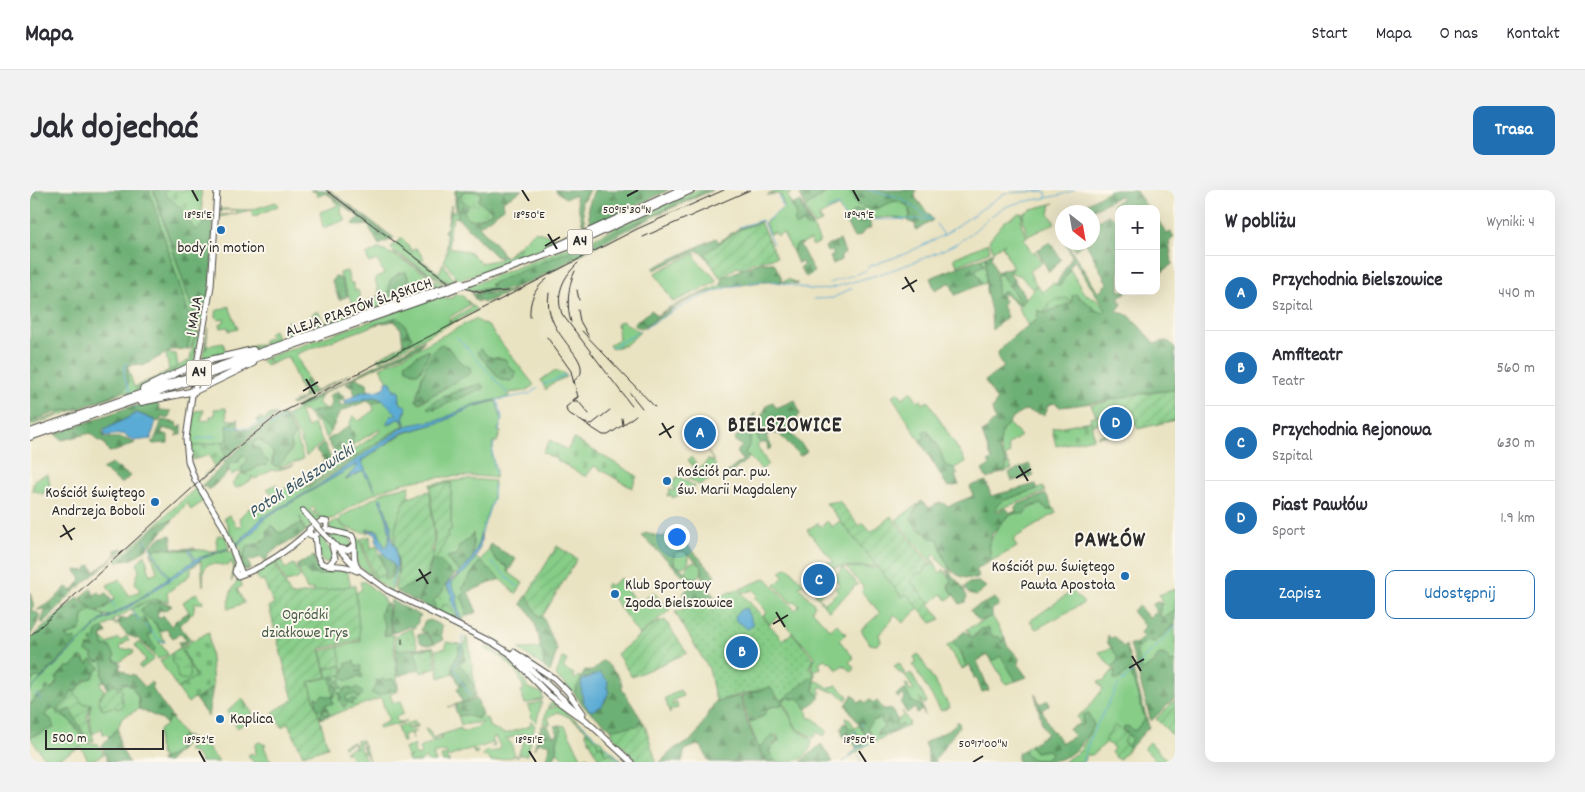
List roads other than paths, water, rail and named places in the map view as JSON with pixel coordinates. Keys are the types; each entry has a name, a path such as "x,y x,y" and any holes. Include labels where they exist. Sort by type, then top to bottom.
{"highway":[{"name":"ALEJA PIASTÓW ŚLĄSKICH","path":"464,283 564,244 680,190"},
{"name":"ALEJA PIASTÓW ŚLĄSKICH","path":"30,437 118,404 573,245 692,190"},
{"path":"118,404 199,363 283,346"},
{"path":"118,404 193,391 283,346"},
{"name":"ALEJA PIASTÓW ŚLĄSKICH","path":"30,432 118,404"}],"main road":[{"name":"1 MAJA","path":"218,191 213,286 193,391 187,445 188,462 195,480 217,514 240,570 251,571 280,555 303,537 319,533"},
{"path":"302,512 319,533 358,571"},
{"path":"319,533 350,535 354,544 353,558 358,571"},
{"path":"319,533 320,562 329,565 343,564 358,571 391,594 511,656 546,684"},
{"path":"334,547 346,551 354,544"},
{"path":"329,565 336,558 334,547"},
{"path":"391,594 524,657 553,678 568,692 591,725"},
{"path":"502,647 546,684 551,693"},
{"path":"511,656 551,693 591,725 630,762"}],"water":[{"path":"386,381 391,382 394,390 399,390 400,403 407,407 403,417 405,424 400,417 388,425 386,424 391,416 397,414 381,398 373,397 346,404 343,402 361,392 381,389 386,386"},
{"path":"496,400 472,407 442,422 402,433 361,461 375,490 363,471 346,480 358,465 356,465 266,517 252,533 233,548 263,517 316,487 405,426 442,419 473,405"},
{"path":"137,413 156,421 151,439 134,441 123,434 105,436 104,430"},
{"path":"381,498 391,526 391,540 396,547 397,566 395,569 377,544 377,535 366,530 378,531 385,548 388,544 389,531 379,499"},
{"path":"481,533 481,543 474,561 452,582 452,588 457,594 456,602 460,621 451,599 452,594 446,585 469,563 476,551"},
{"path":"229,548 203,558 129,607 100,622 30,690 100,621 133,603 196,559"},
{"path":"746,608 753,625 748,629 736,621 735,616 740,610"},
{"path":"600,673 608,681 607,688 609,692 602,706 591,711 582,697 582,680"}],"waterway":[{"path":"868,190 899,197 932,220"},
{"name":"Potok Bielszowicki","path":"645,328 688,303 718,290 734,286 768,281 820,290 877,275 927,257 959,242 1001,209 1024,202 1058,196 1074,190"},
{"path":"829,283 865,271 870,266 907,253 944,235 1005,193 1041,191 1046,192 1047,197"},
{"path":"765,222 783,208 779,195"},
{"path":"827,210 838,205 846,220 931,219"},
{"path":"739,227 762,220 773,244"},
{"path":"936,224 944,235"},
{"path":"814,299 833,298 852,288"},
{"name":"Potok Bielszowicki","path":"611,348 640,331"},
{"path":"457,337 508,394"},
{"path":"128,364 125,364 124,377 130,392"},
{"name":"Potok Bielszowicki","path":"543,385 566,375"},
{"name":"Potok Bielszowicki","path":"497,400 529,394 538,388"},
{"path":"497,400 502,417 499,432"},
{"path":"269,424 273,425 279,420 286,419"},
{"path":"228,427 250,428 256,424 266,422"},
{"path":"196,439 216,436"},
{"path":"494,443 492,454 496,474"},
{"path":"481,534 493,499 494,485"},
{"path":"145,540 148,546"},
{"path":"150,548 168,576"},
{"path":"189,550 195,559"},
{"path":"492,563 518,587"},
{"path":"391,586 396,567"},
{"path":"111,600 114,605"},
{"name":"Potok Bielszowicki","path":"115,607 118,612"},
{"path":"132,610 139,621"},
{"path":"145,625 159,640 165,642"},
{"path":"1137,668 1175,626"},
{"path":"463,636 463,643"},
{"path":"459,658 463,645"},
{"path":"457,661 454,668 470,696"},
{"path":"1082,762 1091,736 1117,687 1133,671"},
{"path":"35,692 41,700"},
{"path":"580,722 620,760"},
{"path":"855,731 858,747"},
{"path":"844,762 858,748 869,744"},
{"path":"859,755 861,762"}],"railway":[{"path":"326,190 451,284 481,293 508,291"},
{"path":"30,636 234,450 279,414 637,229 724,190"},
{"path":"643,237 750,190"},
{"path":"578,263 568,274 562,286 559,300 562,314 631,405"},
{"path":"571,322 568,296 575,271"},
{"path":"530,317 530,306 533,296 547,279"},
{"path":"577,290 579,300"},
{"path":"549,293 549,307 552,319 557,330 577,357 580,365 581,373 574,381 578,397 572,400"},
{"path":"578,310 580,321 588,335"},
{"path":"582,331 655,407"},
{"path":"547,337 571,371 574,384"},
{"path":"630,393 642,408"},
{"path":"578,397 566,407 567,412 603,435 608,435 623,425 622,418"},
{"path":"572,401 578,401 589,414"},
{"path":"584,423 592,424 610,410"},
{"path":"623,425 636,415"},
{"path":"402,639 402,644"}],"place":[{"name":"body in motion","path":"221,230"},
{"name":"Piast Pawłów","path":"1116,423"},
{"name":"Przychodnia Bielszowice","path":"700,433"},
{"name":"Kościół par. pw. św. Marii Magdaleny","path":"667,481"},
{"name":"Kościół świętego Andrzeja Boboli","path":"155,502"},
{"name":"Kościół pw. Świętego Pawła Apostoła","path":"1125,576"},
{"name":"Przychodnia Rejonowa","path":"819,580"},
{"name":"Klub Sportowy Zgoda Bielszowice","path":"615,594"},
{"name":"Amfiteatr","path":"742,652"},
{"name":"Kaplica","path":"220,719"}],"district":[{"name":"BIELSZOWICE","path":"785,427"},
{"name":"PAWŁÓW","path":"1110,542"}],"park label":[{"name":"Ogródki działkowe Irys","path":"305,624"}]}
